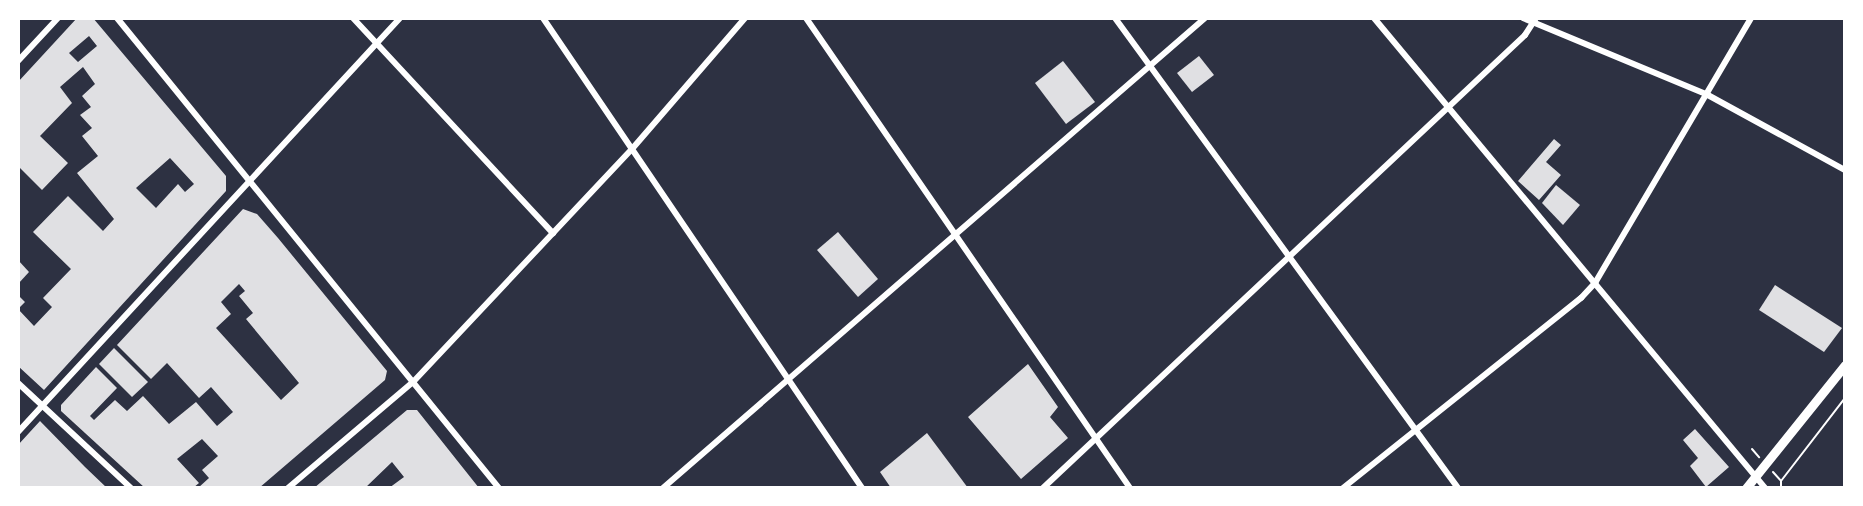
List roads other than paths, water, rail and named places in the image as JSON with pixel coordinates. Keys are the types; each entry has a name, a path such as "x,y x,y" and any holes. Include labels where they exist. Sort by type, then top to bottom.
{"main road":[{"path":"1746,488 1845,365"}],"street":[{"path":"18,61 57,18"},
{"path":"117,18 499,488"},
{"path":"353,18 553,233"},
{"path":"18,432 252,182 400,18"},
{"path":"543,18 862,488"},
{"path":"288,488 414,381 632,149 745,18"},
{"path":"806,18 1130,488"},
{"path":"1115,18 1288,259 1458,488"},
{"path":"663,488 1205,18"},
{"path":"1374,18 1765,488"},
{"path":"1523,18 1535,20 1706,94 1845,171"},
{"path":"1343,488 1581,298 1594,283 1750,18"},
{"path":"1043,488 1448,107 1535,20"},
{"path":"18,383 131,488"}]}
